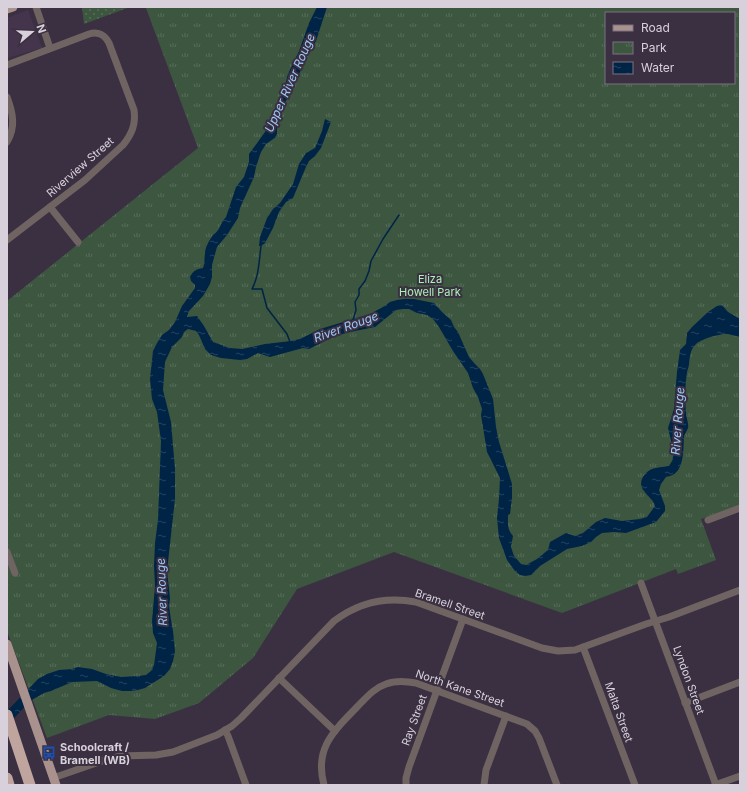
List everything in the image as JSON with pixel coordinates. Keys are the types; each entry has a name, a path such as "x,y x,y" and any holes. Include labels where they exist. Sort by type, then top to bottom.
{"highway":[{"path":"7,715 30,785"},
{"path":"7,778 10,785"}],"main road":[{"path":"7,9 13,7"},
{"path":"7,644 54,782"}],"street":[{"path":"7,65 50,48 36,7"},
{"name":"Riverview Street","path":"7,240 85,180 123,145 133,130 135,116 134,110 109,43 105,37 92,33 50,48"},
{"path":"7,97 11,108 13,121 11,135 7,142"},
{"path":"50,207 78,242"},
{"path":"708,520 740,508"},
{"path":"7,552 15,573"},
{"name":"Lyndon Street","path":"641,584 716,785"},
{"name":"Bramell Street","path":"54,782 102,761 121,756 156,755 173,752 212,737 225,730 241,718 334,621 348,611 366,604 386,600 407,601 424,605 551,651 567,651 576,650 740,590"},
{"name":"Ray Street","path":"406,785 409,767 462,619"},
{"name":"Malta Street","path":"583,647 635,785"},
{"path":"280,678 336,730"},
{"name":"North Kane Street","path":"324,785 321,772 322,758 328,740 372,692 384,684 407,681 527,724 537,734 557,785"},
{"path":"685,702 740,682"},
{"path":"484,785 486,770 506,716"},
{"path":"225,730 246,785"},
{"path":"716,785 740,776"}],"shaded area":[{"path":"28,10 42,48 7,58 7,18"}],"green space":[{"path":"82,7 130,7 84,24"},
{"name":"Eliza Howell Park","path":"147,7 740,7 740,505 701,519 716,560 678,574 676,569 562,613 394,552 297,589 253,658 199,703 155,719 109,715 47,738 7,631 7,301 198,148 146,8"}],"water":[{"path":"317,7 327,7 316,41 304,61 284,105 277,128 276,137 266,144 261,152 254,177 240,208 238,218 217,247 212,265 212,277 210,284 203,296 189,311 187,317 197,316 213,342 230,348 242,349 300,339 320,329 370,314 390,302 397,300 414,299 434,303 451,320 469,357 483,374 493,399 499,442 512,484 510,514 508,515 509,529 513,536 511,547 514,556 521,564 526,565 537,559 548,550 550,542 566,533 575,536 583,533 596,522 605,518 622,521 647,517 655,506 642,488 642,480 645,474 650,470 669,466 674,453 668,428 674,409 680,350 686,344 687,333 692,327 708,312 717,306 722,305 728,312 740,319 740,337 721,334 702,340 694,346 691,351 686,387 686,415 688,429 684,436 683,455 680,467 677,472 666,477 659,490 665,506 665,511 656,522 626,533 602,533 591,542 582,546 567,549 540,566 531,575 520,575 507,560 499,538 497,518 500,478 487,452 481,415 482,409 478,397 468,373 433,319 427,315 417,313 409,309 396,310 375,327 335,336 309,349 303,348 270,357 258,353 247,359 240,360 221,358 211,355 205,349 196,331 188,329 172,347 165,362 163,390 171,422 175,469 175,499 167,571 170,598 169,606 175,651 170,669 164,676 145,688 131,691 122,691 111,688 97,681 72,682 44,693 30,701 7,726 7,711 38,679 47,674 59,670 78,667 92,669 121,677 138,676 146,675 151,671 154,665 157,643 153,633 152,621 155,586 154,566 158,520 161,441 157,412 152,399 150,379 153,351 162,335 169,330 175,322 182,306 195,288 195,285 191,281 190,277 192,273 203,268 205,251 208,244 226,217 236,187 244,177 249,162 249,154 270,123 284,89 288,74"},
{"path":"325,119 331,122 321,148 309,161 293,198 286,202 279,212 265,243 259,246 260,237 267,218 273,209 280,203 293,184 299,164 306,153 315,148"}],"waterway":[{"name":"River Rouge","path":"353,320 356,310 355,302 359,295 359,289 365,281 369,271 371,261 399,215"},
{"path":"261,246 257,274 252,289 262,289 267,308 287,334 290,342"}],"place":[{"name":"Schoolcraft / Bramell (WB)","path":"49,753"}],"water label":[{"name":"Upper River Rouge","path":"290,83"}]}
